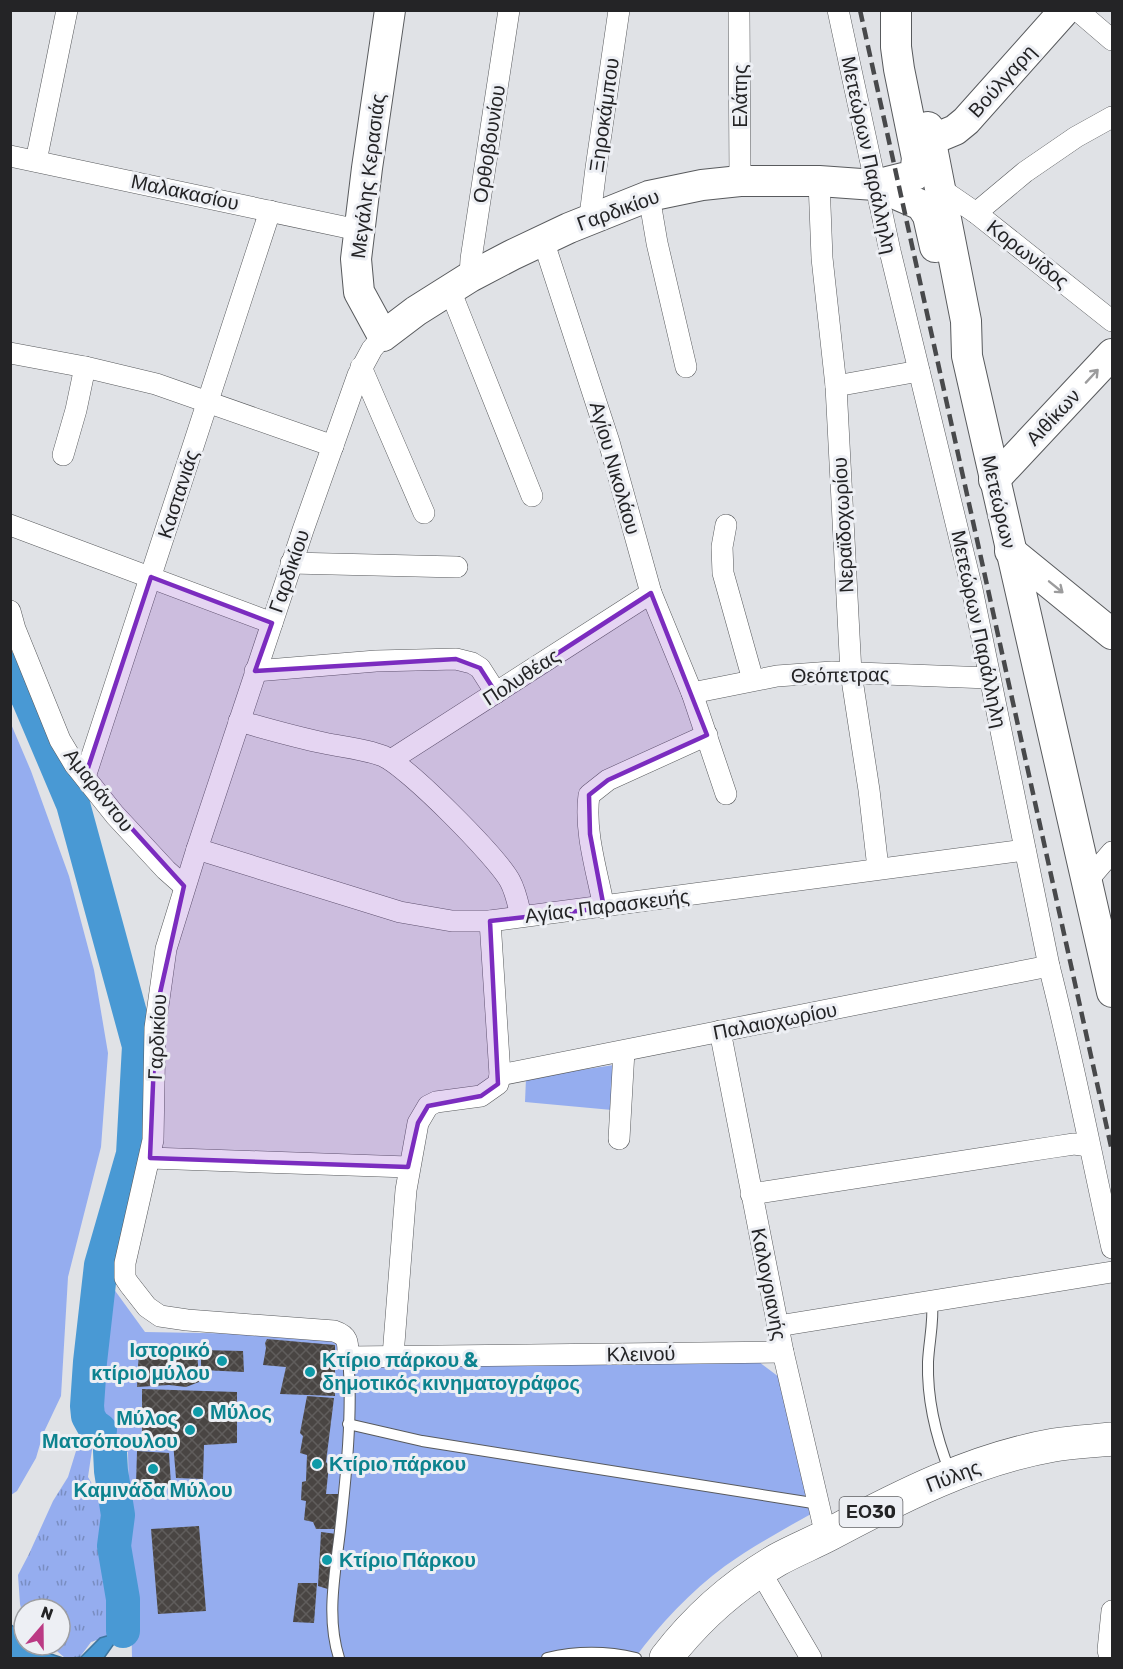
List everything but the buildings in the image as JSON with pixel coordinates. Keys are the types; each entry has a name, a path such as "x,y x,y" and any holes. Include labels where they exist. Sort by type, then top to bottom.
{"main road":[{"name":"Πύλης","path":"666,1659 714,1606 760,1570 886,1503 951,1475 1045,1447 1113,1439"}],"street":[{"path":"36,161 67,10"},
{"name":"Μεγάλης Κερασιάς","path":"383,336 359,292 356,267 358,230 390,10"},
{"name":"Ορθοβουνίου","path":"460,284 471,259 509,10"},
{"name":"Ξηροκάμπου","path":"592,219 591,208 596,168 620,10"},
{"name":"Ελάτης","path":"739,10 740,181"},
{"name":"Μετεώρων Παράλληλη","path":"838,10 875,184 972,589 1049,966 1113,1248"},
{"path":"875,184 915,175 917,158 896,47 897,10"},
{"name":"Μετεώρων","path":"897,10 931,140 966,321 967,356 994,480 1112,990"},
{"name":"Βούλγαρη","path":"931,140 955,130 966,121 1065,10"},
{"path":"1077,10 1113,40"},
{"path":"976,213 1024,172 1077,137 1113,117"},
{"name":"Μαλακασίου","path":"10,156 358,230"},
{"name":"Γαρδικίου","path":"348,1357 346,1336 334,1331 160,1316 147,1307 129,1284 124,1272 150,1158 154,1124 155,1028 166,949 184,886 291,563 362,367 372,349 383,336 403,320 460,284 543,240 649,196 702,185 740,181 875,184"},
{"name":"Νεραϊδοχωρίου","path":"819,181 822,258 836,386 851,673 878,868"},
{"path":"875,184 921,204 928,216 952,324 967,356"},
{"name":"Κορωνίδος","path":"941,189 976,213 1113,321"},
{"path":"649,196 657,243 686,367"},
{"name":"Καστανιάς","path":"85,777 152,578 270,211"},
{"name":"Αγίου Νικολάου","path":"543,240 609,442 651,593 692,693 726,794"},
{"path":"460,284 532,496"},
{"path":"10,353 85,367 156,384 333,446"},
{"name":"Αιθίκων","path":"994,480 1113,354"},
{"path":"63,455 85,367"},
{"path":"362,367 424,513"},
{"path":"836,386 919,371"},
{"path":"10,525 272,622"},
{"path":"726,525 722,548 723,573 753,680"},
{"path":"1010,550 1113,634"},
{"path":"291,563 457,567"},
{"name":"Πολυθέας","path":"391,760 651,593"},
{"name":"Αμαράντου","path":"10,611 60,740 115,815 184,886"},
{"path":"255,671 376,661 460,659 480,668 496,693"},
{"name":"Θεόπετρας","path":"692,693 777,676 851,673 989,678"},
{"path":"239,721 294,737 377,754 391,760 411,776 477,841 509,879 521,916"},
{"path":"604,908 590,834 589,795 608,780 706,735"},
{"name":"Αγίας Παρασκευής","path":"196,849 400,912 452,921 490,921 604,908 878,868 1025,850"},
{"path":"1087,880 1113,852"},
{"path":"393,1356 408,1167 418,1123 428,1106 448,1099 481,1096 498,1084 500,1075 490,921"},
{"name":"Παλαιοχωρίου","path":"500,1075 1049,966"},
{"name":"Καλογριανής","path":"720,1031 783,1352 826,1536"},
{"path":"619,1139 624,1051"},
{"path":"751,1194 1074,1144 1089,1146"},
{"path":"150,1158 408,1167"},
{"path":"778,1326 1113,1272"},
{"name":"Κλεινού","path":"348,1357 783,1352"},
{"path":"760,1570 811,1659"},
{"path":"1110,1659 1109,1630 1113,1611"}],"lane":[{"path":"932,1301 932,1328 928,1359 929,1392 940,1446 951,1475"},
{"path":"339,1659 333,1636 332,1608 343,1505 348,1424 348,1357"},
{"path":"348,1424 422,1441 819,1504"},
{"path":"547,1659 590,1652 611,1652 636,1659"}],"highlighted area":[{"path":"151,577 272,623 255,671 456,659 480,668 496,693 651,593 707,735 608,780 589,795 590,834 604,908 490,921 498,1084 481,1096 428,1106 418,1123 408,1167 150,1158 156,1011 184,886 85,777"}],"green space":[{"path":"11,724 31,771 69,876 94,970 108,1053 101,1147 68,1277 61,1396 43,1434 36,1458 17,1491 11,1495"},
{"path":"614,1065 612,1110 525,1102 526,1078"},
{"path":"104,1281 108,1281 145,1332 320,1335 378,1362 759,1362 779,1377 811,1514 756,1545 712,1576 676,1609 635,1658 132,1658 128,1452 100,1451"},
{"path":"84,1438 93,1443 88,1477 95,1489 106,1496 112,1504 115,1516 108,1555 107,1577 120,1632 91,1642 80,1657 65,1658 72,1657 72,1597 20,1597 18,1575 53,1501 68,1477 76,1451"}],"shaded area":[{"path":"10,1624 12,1625 12,1657 63,1658 11,1658"},
{"path":"123,1631 104,1658 74,1658 81,1657 100,1638"}],"waterway":[{"path":"10,669 28,698 73,804 139,1046 133,1154 101,1265 90,1362 88,1416 93,1425 100,1430"},
{"path":"110,1451 118,1515 114,1546 123,1599 123,1631"}],"railway":[{"path":"860,10 1112,1151"}],"place":[{"name":"Ιστορικό κτίριο μύλου","path":"222,1361"},
{"name":"Κτίριο πάρκου & δημοτικός κινηματογράφος","path":"310,1372"},
{"name":"Μύλος","path":"198,1412"},
{"name":"Μύλος Ματσόπουλου","path":"190,1430"},
{"name":"Κτίριο πάρκου","path":"317,1464"},
{"name":"Καμινάδα Μύλου","path":"153,1469"},
{"name":"Κτίριο Πάρκου","path":"327,1560"}]}
